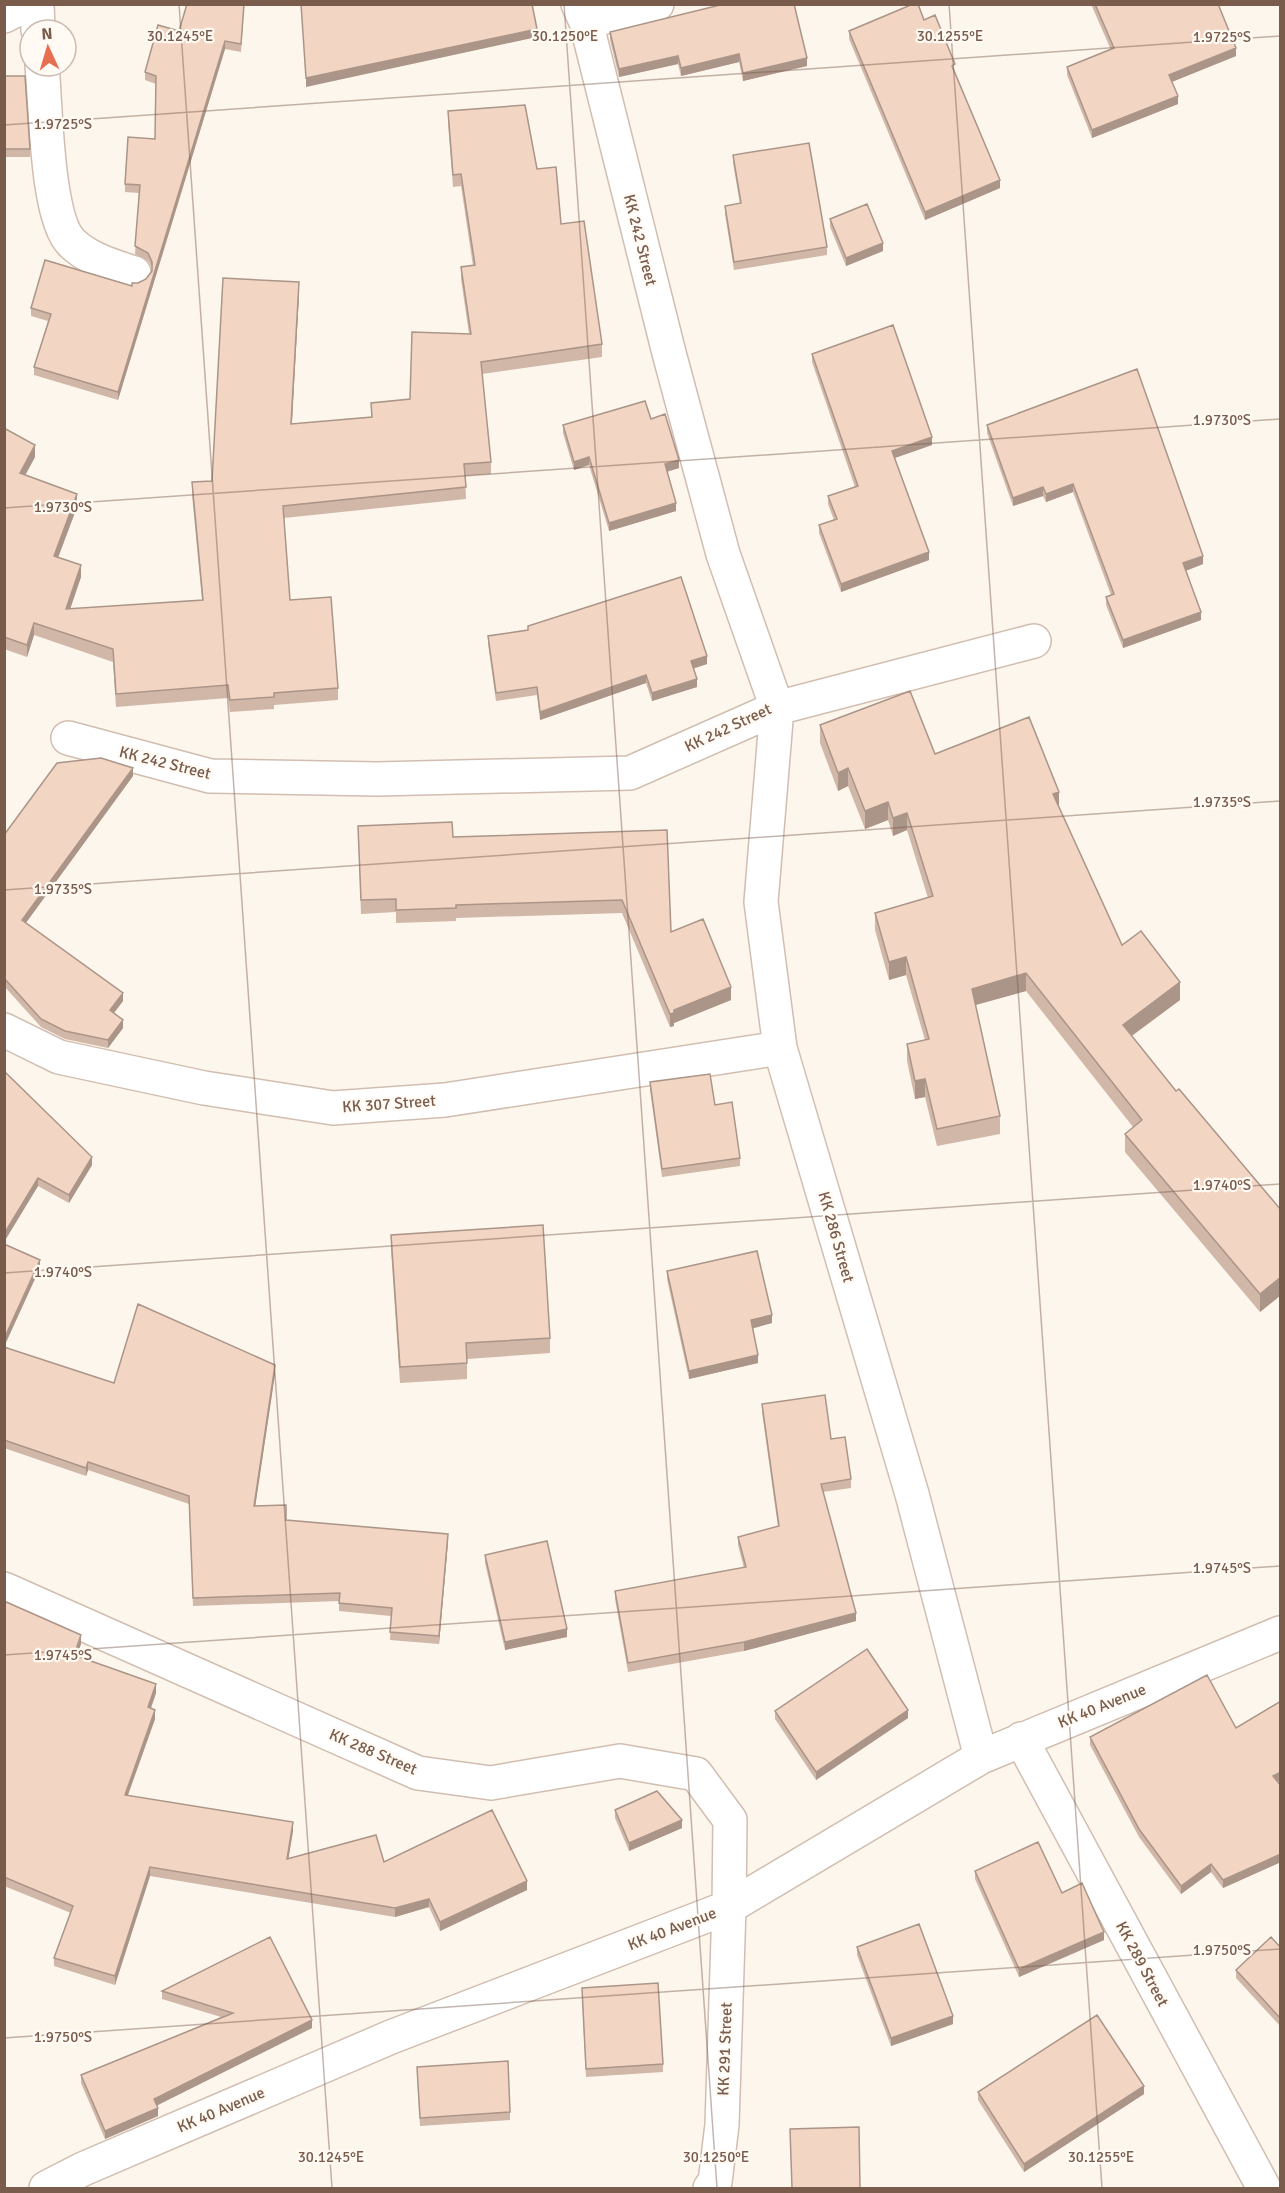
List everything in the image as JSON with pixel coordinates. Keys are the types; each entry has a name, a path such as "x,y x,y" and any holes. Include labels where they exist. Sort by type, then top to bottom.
{"street":[{"path":"4,16 27,4"},
{"path":"582,13 657,4"},
{"name":"KK 242 Street","path":"68,738 210,776 377,778 630,773 777,708 720,543 582,13"},
{"path":"43,78 52,185 60,222 70,242 84,253 134,273"},
{"path":"777,708 1034,641"},
{"name":"KK 286 Street","path":"777,708 761,902 780,1048 912,1494 981,1757"},
{"name":"KK 307 Street","path":"4,1030 59,1057 204,1088 333,1108 445,1101 780,1048"},
{"name":"KK 288 Street","path":"4,1589 418,1773 491,1783 620,1761 696,1774 730,1820 729,1907"},
{"name":"KK 40 Avenue","path":"46,2188 83,2169 391,2037 729,1907 981,1757 1281,1633"},
{"name":"KK 289 Street","path":"1021,1739 1264,2188"},
{"name":"KK 291 Street","path":"710,2188 715,2182 722,2125 729,1907"}],"building":[{"path":"187,4 244,4 241,44 225,41 118,392 34,367 51,314 31,308 45,260 132,286 132,283 146,279 152,271 152,262 148,253 135,246 140,185 125,184 128,137 155,139 156,76 145,72 158,25 179,31"},
{"path":"301,4 532,4 537,29 306,78"},
{"path":"724,4 794,4 807,58 743,73 739,54 681,68 678,56 619,69 610,32"},
{"path":"913,4 918,4 924,20 935,15 955,64 952,66 1000,180 925,212 849,31"},
{"path":"1095,4 1218,4 1236,48 1169,75 1178,96 1092,130 1067,67 1114,48"},
{"path":"4,76 18,76 18,78 25,78 30,149 4,149"},
{"path":"525,105 537,169 556,167 561,224 584,221 602,344 481,362 491,462 464,464 466,487 283,506 290,600 331,597 338,688 274,693 274,697 230,700 228,685 116,694 113,649 34,623 27,645 4,637 4,428 35,445 20,473 77,494 54,556 81,565 66,609 203,600 192,482 212,481 223,278 299,282 291,424 372,417 371,403 410,399 412,332 471,334 461,267 475,265 461,174 453,175 448,111"},
{"path":"809,143 827,247 734,262 725,206 741,203 733,155"},
{"path":"867,204 883,243 846,258 830,219"},
{"path":"893,325 932,437 892,451 929,552 841,584 819,525 837,519 828,496 858,486 812,354"},
{"path":"1137,369 1203,556 1183,563 1201,612 1123,640 1106,597 1114,594 1073,484 1046,494 1043,487 1013,498 987,425"},
{"path":"645,401 651,419 665,414 679,460 665,464 676,503 609,523 589,457 574,462 563,425"},
{"path":"681,577 707,656 691,661 697,679 652,693 646,675 540,712 537,687 496,693 488,636 528,630 528,626"},
{"path":"910,691 935,754 1029,717 1059,792 1053,794 1122,945 1141,931 1180,982 1123,1025 1176,1091 1179,1089 1281,1210 1281,1277 1260,1294 1125,1134 1142,1120 1026,973 972,989 1000,1116 937,1129 925,1079 915,1081 907,1044 929,1039 906,957 889,962 875,913 933,896 907,813 893,818 888,802 865,811 848,768 838,773 820,725"},
{"path":"101,758 133,768 22,920 123,993 110,1010 123,1020 108,1040 65,1031 41,1019 4,978 4,835 57,763"},
{"path":"452,822 453,837 667,830 671,932 703,919 731,987 674,1010 674,1013 670,1014 622,900 456,905 456,908 396,910 396,899 361,900 358,826"},
{"path":"4,1071 92,1157 69,1195 38,1178 4,1234"},
{"path":"710,1074 715,1105 732,1102 740,1158 662,1169 650,1082"},
{"path":"543,1225 550,1338 466,1343 467,1363 400,1367 391,1235"},
{"path":"4,1244 40,1260 4,1339"},
{"path":"757,1251 772,1315 751,1320 758,1355 689,1371 667,1271"},
{"path":"138,1304 275,1365 254,1506 286,1505 286,1520 448,1534 439,1636 390,1632 392,1608 339,1603 340,1593 193,1598 189,1496 88,1462 86,1468 4,1440 4,1347 114,1383"},
{"path":"825,1395 831,1439 845,1437 851,1479 821,1484 856,1613 744,1642 628,1663 615,1591 746,1567 738,1537 779,1526 762,1404"},
{"path":"547,1541 567,1629 505,1642 485,1555"},
{"path":"4,1601 81,1635 74,1655 156,1684 148,1707 155,1710 125,1795 293,1822 287,1859 376,1835 384,1862 492,1810 527,1881 440,1922 429,1899 395,1908 150,1867 115,1976 54,1958 73,1906 4,1877"},
{"path":"867,1649 908,1710 816,1772 775,1711"},
{"path":"1207,1675 1236,1728 1281,1701 1281,1772 1273,1776 1281,1786 1281,1854 1223,1880 1211,1864 1181,1886 1139,1829 1090,1737"},
{"path":"657,1791 682,1820 629,1843 615,1810"},
{"path":"1038,1842 1062,1893 1082,1883 1104,1932 1019,1969 975,1871"},
{"path":"919,1924 953,2016 891,2038 857,1947"},
{"path":"270,1937 312,2020 154,2099 158,2108 105,2131 81,2075 233,2013 162,1991"},
{"path":"1271,1937 1281,1948 1281,2019 1236,1970"},
{"path":"658,1983 663,2064 586,2069 582,1988"},
{"path":"1097,2015 1144,2086 1024,2164 978,2092"},
{"path":"508,2061 510,2112 420,2118 417,2067"},
{"path":"859,2127 860,2188 792,2188 790,2129"}]}
